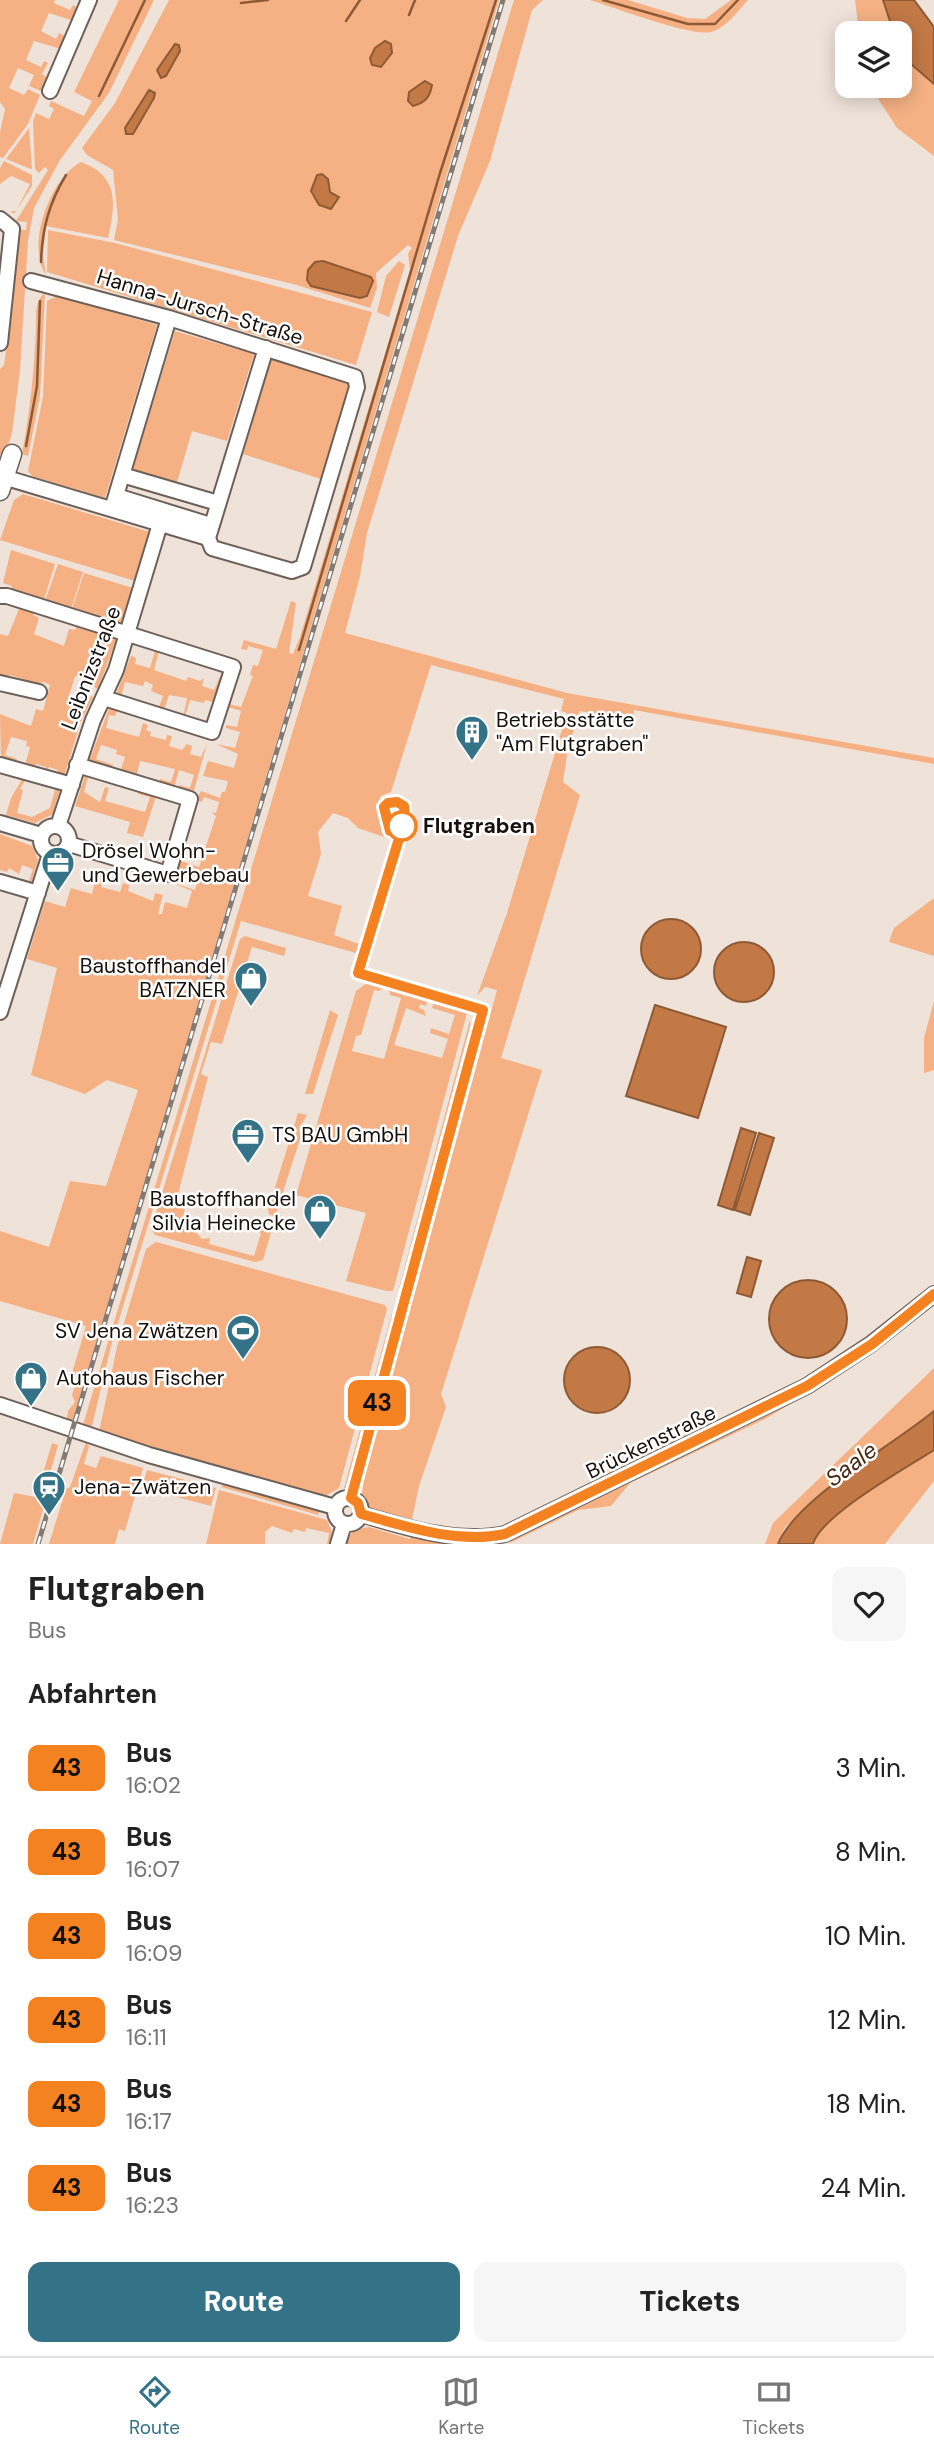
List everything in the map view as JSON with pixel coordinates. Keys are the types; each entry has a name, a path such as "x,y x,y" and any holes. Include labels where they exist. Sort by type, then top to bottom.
{"main road":[{"path":"2,481 12,454"}],"street":[{"path":"50,92 89,0"},
{"path":"0,219 12,229 0,342"},
{"name":"Hanna-Jursch-Straße","path":"31,281 169,318 355,377 357,387 303,568 298,571 212,548 206,530"},
{"path":"112,509 169,318"},
{"path":"211,501 133,478 127,499 206,530 266,348"},
{"path":"2,481 112,509 160,514"},
{"name":"Leibnizstraße","path":"58,826 77,765 127,634 160,514 171,489"},
{"path":"0,596 233,667 212,732 104,698"},
{"path":"0,683 39,692"},
{"path":"0,765 72,785"},
{"path":"69,844 168,874 190,799 77,765"},
{"path":"0,823 41,835"},
{"path":"41,835 49,827 58,826 68,834 69,844 61,853 50,854"},
{"path":"41,835 42,846 50,854"},
{"path":"0,1012 6,974 38,893 50,854"},
{"path":"0,882 38,893"},
{"name":"Brückenstraße","path":"361,1514 473,1541 505,1534 807,1386 872,1344 934,1294"},
{"path":"0,1405 149,1455 335,1507"},
{"path":"351,1498 358,1503 361,1514 352,1523 344,1524 337,1519 335,1507 343,1499 351,1498"},
{"path":"338,1544 344,1524"}],"shaded area":[{"path":"0,0 55,0 54,3 70,10 73,5 80,9 74,21 49,13 41,31 56,39 59,33 67,37 61,49 34,41 26,60 41,67 44,61 48,63 42,74 47,78 41,91 29,86 34,75 18,68 9,88 24,95 28,89 40,95 28,124 3,158 0,157 0,132 5,109 0,102"},
{"path":"119,0 154,0 109,93 60,160 34,208 28,241 20,370 12,433 7,449 0,455 0,369 4,365 6,351 3,349 16,229 26,230 27,222 16,221 48,170 45,167 39,173 35,169 33,121 36,113 49,119 54,109 49,106 51,101 84,116 92,101 74,92"},
{"path":"169,0 499,0 72,1425 66,1424 68,1411 75,1402 72,1395 78,1375 72,1373 86,1326 0,1301 0,1231 49,1247 70,1181 106,1186 138,1090 107,1080 85,1094 31,1075 57,968 27,959 45,901 65,907 71,888 92,894 98,870 105,872 101,887 120,892 123,883 129,885 128,891 153,901 155,893 163,895 158,914 162,914 165,902 187,908 192,891 171,882 195,890 199,877 182,871 180,876 176,866 181,861 199,867 216,816 211,812 216,813 219,802 204,797 202,802 196,800 201,791 220,798 222,792 225,792 228,781 203,776 208,761 234,768 238,754 216,744 235,748 240,732 226,728 226,725 237,727 241,711 225,706 229,701 229,704 241,707 253,676 250,675 253,665 258,666 263,650 248,646 247,650 241,649 244,640 276,649 291,601 296,603 289,653 293,654 410,270 408,253 412,248 408,245 376,273 377,288 370,308 297,285 114,240 118,220 113,170 87,155 82,148 115,103"},
{"path":"514,0 543,0 532,10 490,161 458,236 367,533 360,576 345,633 567,693 934,758 934,764 634,710 632,721 580,711 568,748 563,782 580,795 501,1058 542,1070 441,1394 446,1407 419,1486 411,1524 370,1510 362,1493 364,1480 497,990 485,987 477,996 507,913 567,713 561,711 564,699 431,665 391,792 381,796 376,808 387,838 358,828 348,818 333,813 318,832 321,854 308,896 342,906 334,935 359,944 356,953 241,921 111,1346 92,1426 82,1428"},
{"path":"590,0 628,0 687,18 705,19 731,0 748,0 722,27 711,32 701,32 670,26"},
{"path":"855,0 883,0 890,21 858,21"},
{"path":"883,0 914,0 934,27 934,84 912,65 912,21 890,21"},
{"path":"385,41 391,44 392,53 381,67 372,65 370,58 375,48"},
{"path":"175,44 179,45 180,51 166,76 161,78 157,70"},
{"path":"912,65 934,84 934,156 897,128 878,98 912,98"},
{"path":"425,81 432,85 430,93 424,101 413,106 408,101 409,92"},
{"path":"149,90 155,93 154,98 133,134 126,134 125,128"},
{"path":"29,128 32,169 6,159"},
{"path":"4,161 32,175 32,186 16,210 30,184 11,176 0,184 0,168"},
{"path":"81,162 102,175 112,192 108,238 46,226 43,256 46,275 40,262 38,247 44,213 60,182"},
{"path":"322,174 328,179 330,192 339,197 331,209 319,205 311,191 317,175"},
{"path":"48,230 115,243 372,312 356,365 47,272"},
{"path":"323,261 371,277 373,281 367,296 360,298 311,286 307,280 308,270 315,262"},
{"path":"399,261 405,265 389,317 377,312 386,276"},
{"path":"45,293 40,396 28,456 22,454 33,376 36,309"},
{"path":"57,296 157,325 105,498 32,476 28,471 43,397 47,301"},
{"path":"175,331 254,354 227,441 192,431 175,489 131,475"},
{"path":"271,359 350,383 321,479 243,454"},
{"path":"23,494 150,532 135,581 0,540 14,500"},
{"path":"11,550 55,564 43,603 10,593 12,586 3,583"},
{"path":"58,564 83,572 70,612 44,604"},
{"path":"84,573 133,588 122,625 71,612"},
{"path":"6,599 35,608 33,615 39,618 34,634 64,646 69,629 75,630 78,622 117,637 98,689 92,686 93,681 75,676 69,696 87,701 89,696 93,697 80,724 64,777 56,778 58,770 49,767 45,773 46,767 36,764 33,771 24,769 30,747 26,746 27,741 11,737 5,755 17,759 14,766 1,762 0,714 31,726 36,709 43,711 50,685 44,682 21,687 23,679 10,675 6,682 0,680 0,634 8,636 19,609 5,604"},
{"path":"149,644 160,647 154,670 186,681 188,677 200,681 204,678 202,686 214,690 223,670 226,673 209,724 192,723 193,718 206,721 213,702 205,700 204,703 190,700 183,722 177,720 179,714 184,713 187,698 169,695 162,716 152,712 154,706 159,707 163,696 151,691 153,685 145,681 143,686 125,682 121,697 115,697 131,656 136,658 135,664 150,668 155,651 148,648"},
{"path":"110,706 118,708 115,716 109,715 106,728 139,737 143,723 148,725 146,730 151,732 150,736 166,740 167,735 172,736 169,746 182,750 187,744 192,746 190,754 201,757 207,744 193,794 178,791 179,785 190,788 194,775 179,770 173,791 160,784 160,779 171,782 175,769 140,761 137,774 144,776 143,782 119,775 125,757 116,754 117,750 101,745 96,759 113,765 111,772 88,764"},
{"path":"24,776 27,777 20,789 23,790 17,813 32,817 50,808 56,786 60,789 53,814 35,823 6,815 11,798"},
{"path":"85,776 88,777 84,792 100,802 105,787 109,788 105,801 145,812 150,797 138,794 140,787 157,793 143,837 127,833 130,822 75,806"},
{"path":"0,834 32,846 38,860 31,884 21,884 22,879 29,881 33,869 22,865 19,874 9,868 7,872 0,870"},
{"path":"934,898 934,956 889,942 894,928"},
{"path":"665,919 677,919 693,927 699,937 699,961 693,971 677,979 665,979 649,971 641,955 641,943 649,927"},
{"path":"245,936 286,948 284,956 252,947 222,1044 211,1042 201,1074 208,1077 175,1206 185,1209 180,1226 195,1231 202,1239 210,1238 209,1244 254,1256 261,1233 254,1230 256,1227 272,1229 263,1260 255,1262 155,1235 151,1229 240,939"},
{"path":"738,942 750,942 766,950 772,960 772,984 766,994 750,1002 738,1002 722,994 714,978 714,966 722,950"},
{"path":"370,981 383,985 383,988 374,990 361,1035 356,1036 352,1051 384,1059 401,998 390,995 389,987 428,998 426,1006 420,1004 419,1008 424,1010 426,1016 406,1008 394,1045 442,1058 448,1039 430,1033 431,1028 449,1034 455,1015 432,1008 434,1000 459,1007 467,1013 393,1291 346,1281 366,1213 296,1195 356,991"},
{"path":"934,1001 934,1070 924,1073 924,1038"},
{"path":"655,1005 726,1027 698,1118 626,1096"},
{"path":"330,1010 338,1015 313,1094 305,1094"},
{"path":"470,1020 471,1030 405,1281 399,1288"},
{"path":"298,1113 307,1115 299,1129 301,1136 275,1217 269,1214 268,1210"},
{"path":"741,1128 756,1133 733,1210 718,1205"},
{"path":"759,1133 774,1138 750,1215 735,1210"},
{"name":"SV Jena Zwätzen","path":"156,1242 385,1305 387,1309 339,1488 320,1499 150,1451 99,1432 117,1347 146,1249"},
{"path":"747,1257 761,1261 751,1297 737,1293"},
{"path":"800,1280 816,1280 830,1286 841,1297 847,1311 847,1327 841,1341 830,1352 816,1358 800,1358 786,1352 775,1341 769,1327 769,1311 775,1297 786,1286"},
{"path":"934,1300 934,1305 846,1371 765,1419 630,1483 611,1506 578,1510 512,1542 494,1544 743,1425"},
{"path":"392,1313 391,1331 348,1489 344,1488"},
{"path":"597,1347 620,1357 630,1380 620,1403 597,1413 574,1403 564,1380 574,1357"},
{"path":"934,1368 934,1411 785,1527 778,1544 765,1544 773,1523"},
{"path":"934,1411 934,1450 847,1506 819,1532 813,1544 778,1544 788,1527 824,1491"},
{"path":"86,1442 89,1446 84,1464 96,1468 101,1456 143,1468 125,1531 119,1529 115,1544 49,1544 66,1489 70,1487"},
{"path":"52,1443 58,1445 48,1481 51,1482 33,1544 0,1544 14,1493 36,1497"},
{"path":"934,1450 934,1481 885,1544 813,1544 819,1532 847,1506"},
{"path":"147,1470 216,1488 211,1506 142,1488"},
{"path":"226,1482 320,1508 318,1515 221,1487"},
{"path":"219,1490 327,1520 332,1532 330,1544 327,1544 329,1533 306,1528 305,1532 294,1529 292,1533 272,1526 265,1532 265,1544 206,1544"},
{"path":"369,1527 410,1539 412,1535 450,1544 347,1544 354,1531"}],"waterway":[{"path":"99,96 145,0"},
{"path":"241,3 268,0"},
{"path":"346,21 360,0"},
{"path":"409,15 415,0"},
{"path":"299,650 440,173 496,0"},
{"path":"603,0 688,24 715,24 738,0"},
{"path":"41,262 48,217 66,175"},
{"path":"26,446 37,386 40,301"}],"railway":[{"path":"38,1544 503,0"}],"bus line":[{"name":"43","path":"390,831 383,812 384,807 393,801 404,806 405,819 358,973 483,1010 351,1498 360,1506 361,1514 432,1534 473,1541 505,1534 540,1520 775,1404 872,1344 934,1294"}],"place":[{"name":"Betriebsstätte \"Am Flutgraben\"","path":"472,762"},
{"name":"Flutgraben","path":"402,826"},
{"name":"Drösel Wohn- und Gewerbebau","path":"58,893"},
{"name":"Baustoffhandel BATZNER","path":"251,1008"},
{"name":"TS BAU GmbH","path":"248,1165"},
{"name":"Baustoffhandel Silvia Heinecke","path":"320,1241"},
{"name":"SV Jena Zwätzen","path":"243,1361"},
{"name":"Autohaus Fischer","path":"31,1408"},
{"name":"Jena-Zwätzen","path":"49,1517"}],"water label":[{"name":"Saale","path":"851,1464"}]}
